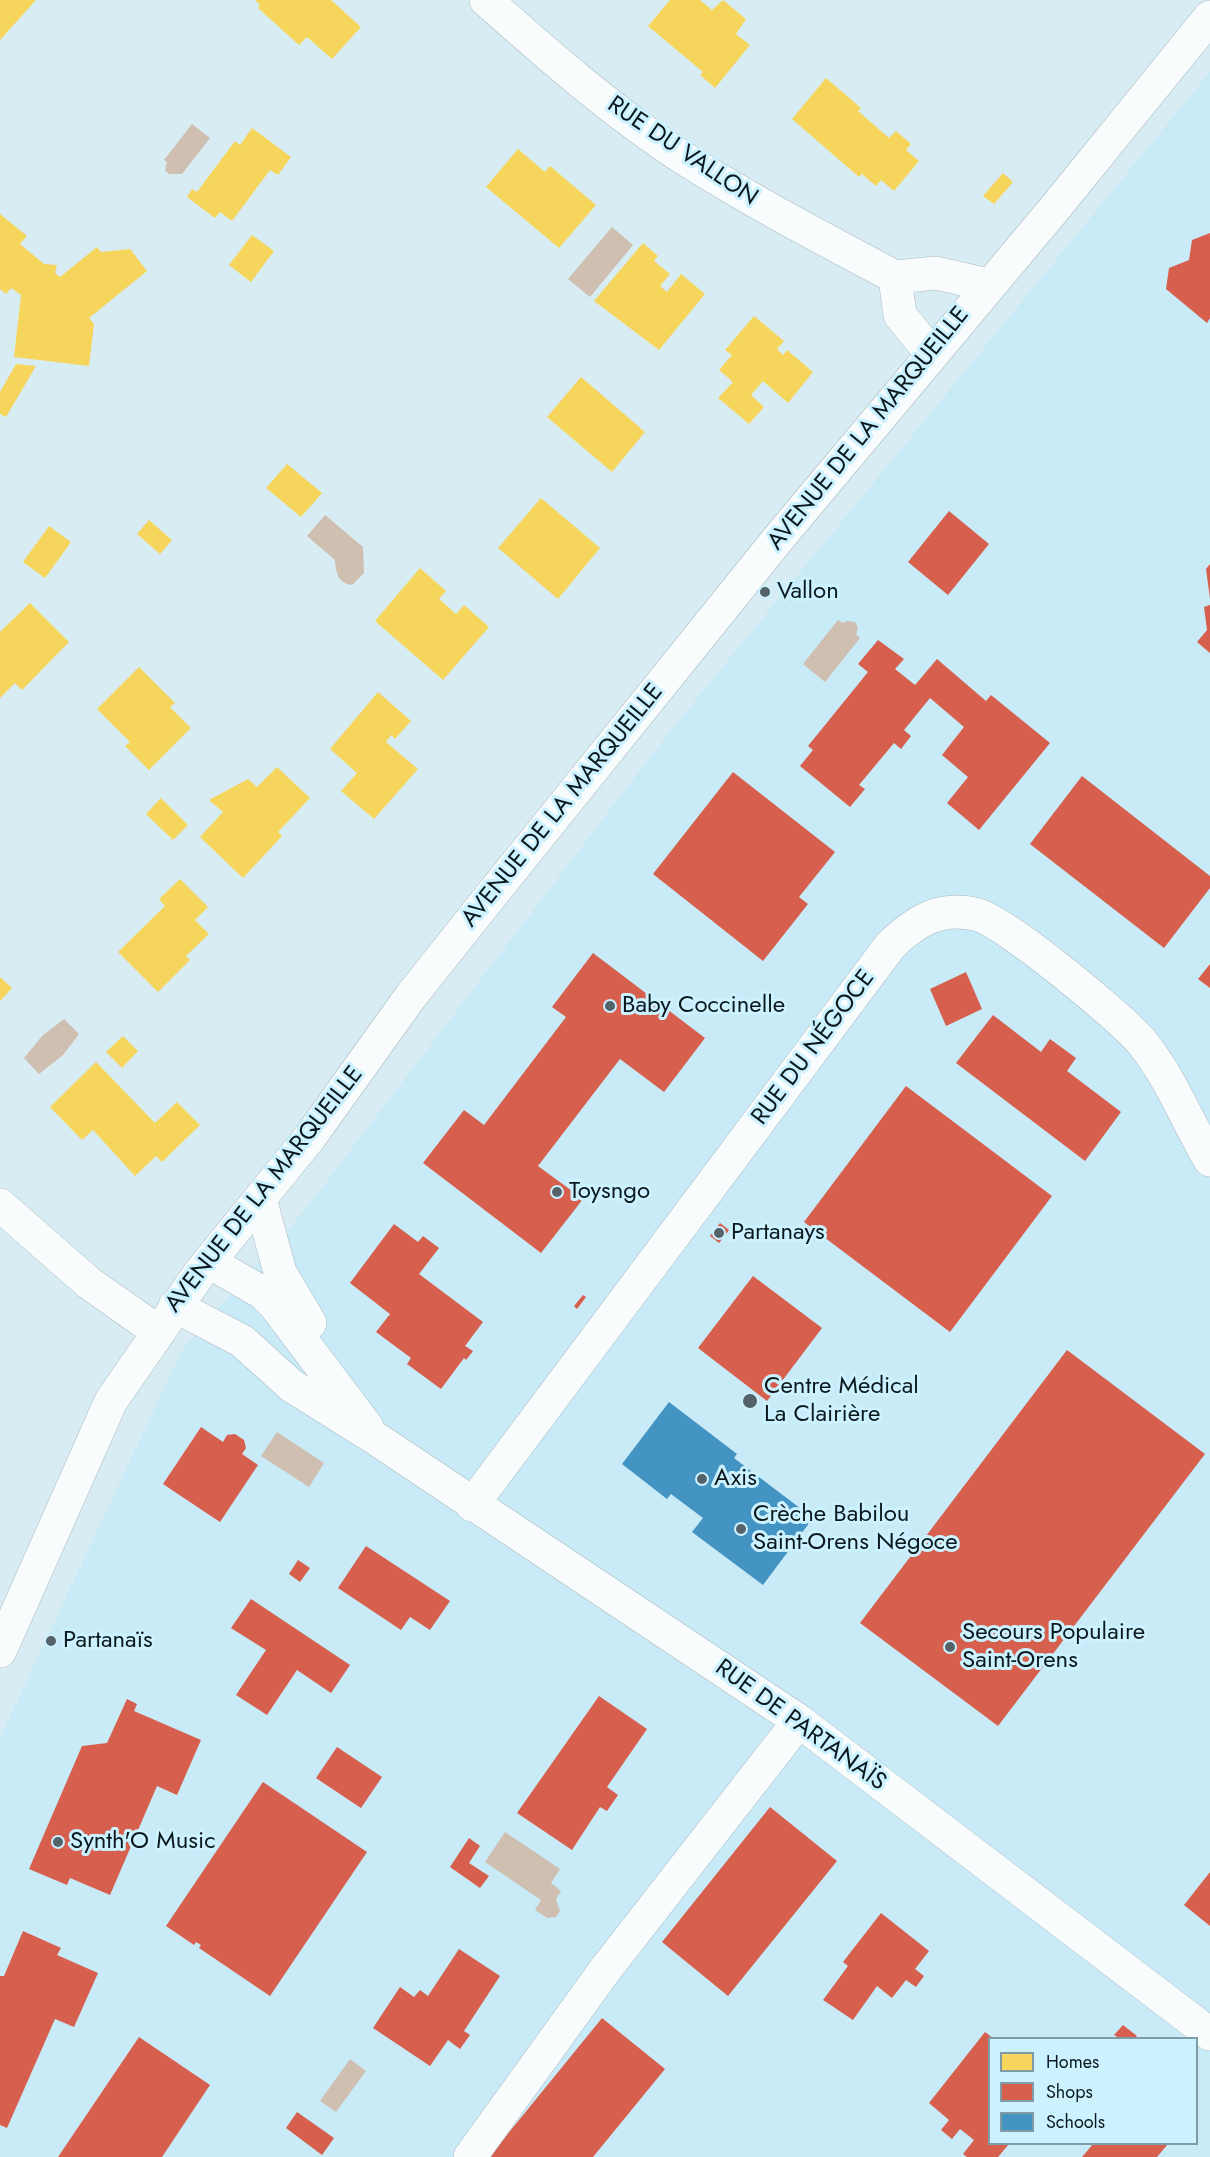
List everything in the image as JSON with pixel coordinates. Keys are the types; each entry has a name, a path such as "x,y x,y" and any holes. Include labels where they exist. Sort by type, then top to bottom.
{"street":[{"name":"RUE DU VALLON","path":"486,0 542,50 608,103 683,158 759,204 895,277"},
{"name":"AVENUE DE LA MARQUEILLE","path":"0,1651 111,1401 166,1318 310,1137 411,996 481,908 931,353 1055,208 1210,17"},
{"path":"931,353 900,315 895,277 936,273 988,285"},
{"name":"RUE DU NÉGOCE","path":"472,1504 890,946 911,925 930,915 953,912 976,914 1002,928 1117,1017 1141,1042 1163,1074 1210,1160"},
{"name":"RUE DE PARTANAÏS","path":"260,1199 280,1272 317,1335 344,1395"},
{"name":"RUE DE PARTANAÏS","path":"0,1205 90,1283 166,1318 242,1341 292,1386 375,1438 799,1720 1210,2034"},
{"name":"RUE DE PARTANAÏS","path":"209,1262 263,1293 375,1438"},
{"path":"470,2157 605,1970 799,1720"}],"shaded area":[{"path":"1210,72 1210,2157 0,2157 0,1738 182,1350 305,1210 667,735"},
{"path":"192,124 210,138 182,174 169,174 165,170 167,162 164,160"},
{"path":"612,227 633,245 590,297 568,279"},
{"path":"325,515 363,547 364,573 352,585 341,580 337,573 335,560 307,536"},
{"path":"838,620 843,623 855,622 858,628 856,634 860,638 825,682 803,664"},
{"path":"64,1019 79,1034 63,1055 39,1074 24,1058 42,1036"},
{"path":"277,1432 324,1463 309,1487 261,1456"},
{"path":"505,1832 560,1869 551,1883 561,1891 556,1899 560,1911 556,1917 547,1918 535,1910 541,1900 485,1862"},
{"path":"350,2059 366,2071 336,2112 320,2101"}],"building: Homes":[{"path":"0,0 36,0 0,40"},
{"path":"255,0 331,0 361,27 332,59 307,37 299,45 258,8 260,5"},
{"path":"670,0 700,0 712,10 723,0 746,19 736,34 750,45 715,88 700,75 703,72 648,26"},
{"path":"826,78 861,108 858,111 889,138 896,131 911,144 906,150 919,161 894,191 881,180 876,186 862,174 859,177 792,119"},
{"path":"252,128 291,157 278,175 270,170 232,221 220,212 215,218 187,197 192,189 197,192 235,141 240,145"},
{"path":"518,149 545,172 550,166 596,205 559,248 486,187"},
{"path":"1003,173 1013,182 994,204 983,196"},
{"path":"0,214 27,236 20,244 44,264 57,265 55,273 60,277 97,247 101,252 130,249 147,271 89,318 94,324 89,366 14,357 21,295 11,288 6,294 0,289"},
{"path":"252,235 274,251 251,282 229,265"},
{"path":"643,243 658,256 654,261 670,274 660,286 667,292 681,274 705,294 659,350 594,301"},
{"path":"754,316 784,341 777,349 783,355 787,350 813,372 788,403 763,381 751,395 764,407 749,424 718,398 733,382 719,370 732,355 725,350"},
{"path":"16,364 36,366 6,417 0,414 0,392"},
{"path":"581,377 645,432 612,472 547,417"},
{"path":"287,464 322,493 301,517 266,488"},
{"path":"541,498 600,548 558,599 498,548"},
{"path":"149,520 172,540 160,554 137,534"},
{"path":"49,526 71,542 45,578 23,562"},
{"path":"420,568 446,591 439,599 456,614 464,605 489,627 443,680 375,621"},
{"path":"30,603 69,642 22,690 15,683 0,698 0,632"},
{"path":"139,667 175,703 170,707 191,728 149,770 125,746 130,742 97,709"},
{"path":"378,692 411,721 395,739 391,735 386,742 418,769 374,819 341,791 357,773 330,749"},
{"path":"277,767 310,798 278,832 282,836 243,878 200,837 223,812 209,800 248,779 257,787"},
{"path":"161,798 188,825 173,840 146,814"},
{"path":"180,879 208,907 195,920 209,934 186,956 190,960 158,992 118,952 165,906 159,899"},
{"path":"0,977 12,988 0,1001"},
{"path":"123,1036 138,1051 122,1068 106,1052"},
{"path":"96,1062 155,1123 177,1102 200,1125 162,1162 156,1156 135,1176 93,1130 82,1140 50,1107"}],"building: Shops":[{"path":"1210,233 1210,318 1207,323 1166,289 1169,268 1189,260 1192,240"},
{"path":"949,511 989,544 948,595 908,562"},
{"path":"1210,564 1210,599 1206,569"},
{"path":"1210,605 1210,653 1197,642 1207,630 1204,607"},
{"path":"878,640 904,659 895,669 915,685 937,659 986,701 991,695 1050,743 979,830 947,803 968,777 942,755 964,727 930,698 904,730 911,736 901,749 894,743 859,785 865,789 850,807 800,766 813,750 808,746 868,672 858,664"},
{"path":"733,772 835,852 799,897 808,904 763,961 653,874"},
{"path":"1082,776 1210,876 1210,888 1164,948 1030,844"},
{"path":"593,953 705,1038 664,1092 620,1059 538,1166 583,1199 541,1253 423,1163 464,1110 484,1125 566,1017 552,1007"},
{"path":"1210,964 1210,988 1198,979"},
{"path":"966,972 982,1009 946,1026 930,989"},
{"path":"993,1015 1041,1052 1050,1039 1076,1058 1067,1071 1121,1112 1085,1161 956,1063"},
{"path":"906,1086 1052,1196 950,1332 804,1222"},
{"name":"Partanays","path":"720,1223 729,1230 719,1243 710,1236"},
{"path":"394,1224 418,1242 423,1236 439,1248 419,1274 483,1322 465,1346 473,1351 466,1360 464,1358 441,1389 407,1364 411,1358 376,1332 390,1314 350,1283"},
{"path":"753,1276 822,1328 767,1401 698,1348"},
{"path":"583,1295 586,1297 577,1309 574,1306"},
{"path":"1067,1350 1205,1454 998,1726 860,1623"},
{"path":"201,1427 223,1442 227,1435 235,1434 244,1440 246,1448 242,1454 258,1465 220,1522 163,1484"},
{"path":"366,1546 450,1601 430,1630 410,1617 401,1630 338,1588"},
{"path":"298,1560 310,1568 300,1582 289,1574"},
{"path":"251,1599 350,1665 331,1693 297,1670 267,1715 236,1695 266,1650 231,1628"},
{"path":"599,1696 647,1729 607,1787 618,1795 607,1811 600,1807 572,1850 517,1813"},
{"path":"127,1699 137,1704 134,1711 201,1740 177,1795 157,1786 110,1895 70,1878 67,1885 29,1869 82,1746 107,1743"},
{"path":"337,1747 382,1777 361,1808 316,1778"},
{"path":"263,1782 367,1852 270,1996 199,1948 201,1945 196,1942 194,1945 166,1926"},
{"path":"770,1807 837,1861 728,1996 662,1942"},
{"path":"469,1838 480,1846 469,1863 489,1876 480,1888 450,1867"},
{"path":"1210,1872 1210,1926 1184,1905"},
{"path":"881,1913 929,1951 915,1969 924,1976 916,1987 906,1980 892,1998 877,1986 853,2020 823,2000 848,1966 843,1962"},
{"path":"23,1931 61,1948 57,1955 98,1973 74,2027 55,2019 7,2128 0,2125 0,1976 4,1976"},
{"path":"459,1949 500,1976 464,2031 470,2035 460,2049 448,2040 430,2066 373,2028 400,1987 414,1997 420,1990 428,1996"},
{"path":"602,2018 665,2069 593,2157 489,2157"},
{"path":"1123,2025 1137,2036 1117,2037 1114,2035"},
{"path":"985,2032 992,2037 988,2037 988,2145 1008,2145 998,2157 967,2157 963,2154 974,2140 960,2129 952,2139 941,2130 949,2120 929,2103"},
{"path":"139,2037 210,2085 162,2157 58,2157"},
{"path":"297,2112 334,2138 322,2155 286,2128"},
{"path":"1092,2145 1167,2145 1157,2157 1082,2157"}],"building: Schools":[{"name":"Axis","path":"669,1402 737,1454 734,1458 813,1518 763,1585 692,1532 703,1518 671,1494 667,1499 622,1464"}],"place":[{"name":"Vallon","path":"765,592"},
{"name":"Baby Coccinelle","path":"610,1006"},
{"name":"Toysngo","path":"557,1192"},
{"name":"Partanays","path":"719,1233"},
{"name":"Centre Médical La Clairière","path":"750,1401"},
{"name":"Axis","path":"702,1479"},
{"name":"Crèche Babilou Saint-Orens Négoce","path":"741,1529"},
{"name":"Partanaïs","path":"51,1641"},
{"name":"Secours Populaire Saint-Orens","path":"950,1647"},
{"name":"Synth'O Music","path":"58,1842"}]}
